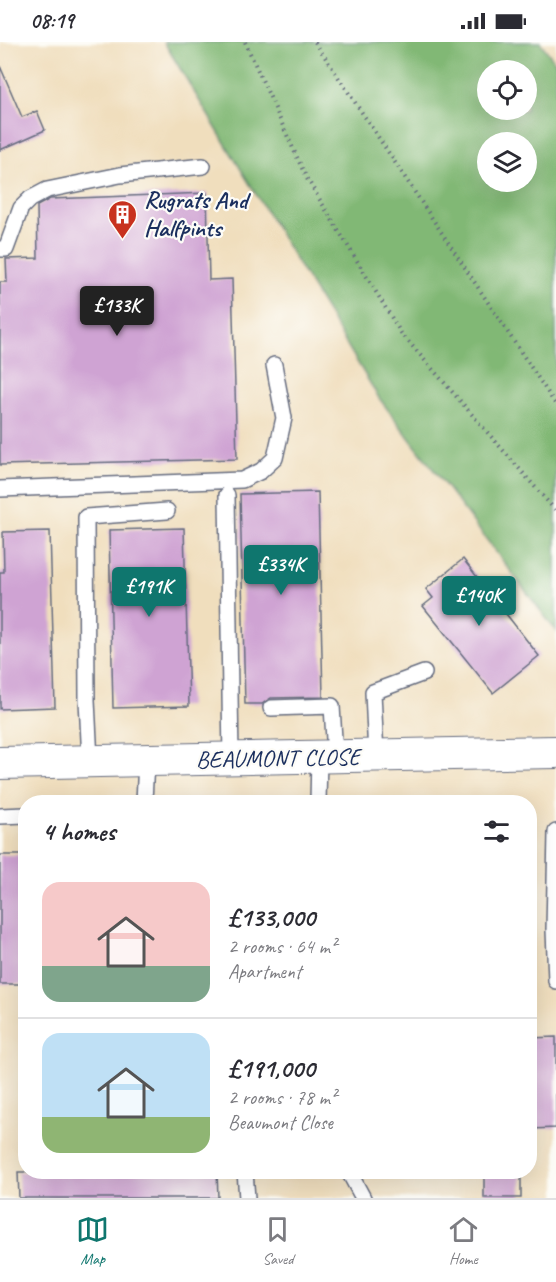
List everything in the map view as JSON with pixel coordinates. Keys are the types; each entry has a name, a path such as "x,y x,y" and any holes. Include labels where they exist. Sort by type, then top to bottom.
{"street":[{"name":"BEAUMONT CLOSE","path":"0,763 556,752"}],"lane":[{"path":"0,249 6,249 21,208 30,199 47,190 120,175 203,166"},
{"path":"0,489 242,480 261,471 274,458 284,418 274,365"},
{"path":"227,495 231,759"},
{"path":"90,761 87,700 86,517 167,511"},
{"path":"376,756 373,692 424,673"},
{"path":"271,708 332,706 327,757 319,795"},
{"path":"144,795 146,760"},
{"path":"0,816 18,815"},
{"path":"556,832 554,930 556,981"},
{"path":"246,1179 247,1198"},
{"path":"353,1179 363,1198"}],"path":[{"path":"245,42 306,177 401,333 556,511"},
{"path":"315,42 556,405"}],"green space":[{"path":"164,42 540,42 556,63 556,631 379,398"}],"building":[{"path":"0,66 22,117 37,111 45,130 0,150"},
{"path":"207,193 209,280 232,279 237,459 0,465 0,282 7,282 6,259 38,258 37,206 50,199"},
{"path":"318,492 323,697 271,698 262,704 245,704 240,494"},
{"path":"184,528 189,706 113,708 109,530"},
{"path":"50,531 55,707 0,709 0,572 4,572 3,532"},
{"path":"463,559 539,656 493,693 423,606 433,598 426,589"},
{"path":"0,855 18,855 18,984 0,984"},
{"path":"556,1037 556,1128 537,1129 537,1038"},
{"path":"18,1179 217,1179 218,1198 19,1198"},
{"path":"484,1179 521,1179 521,1198 484,1198"}],"place":[{"name":"Rugrats And Halfpints","path":"123,240"}]}
